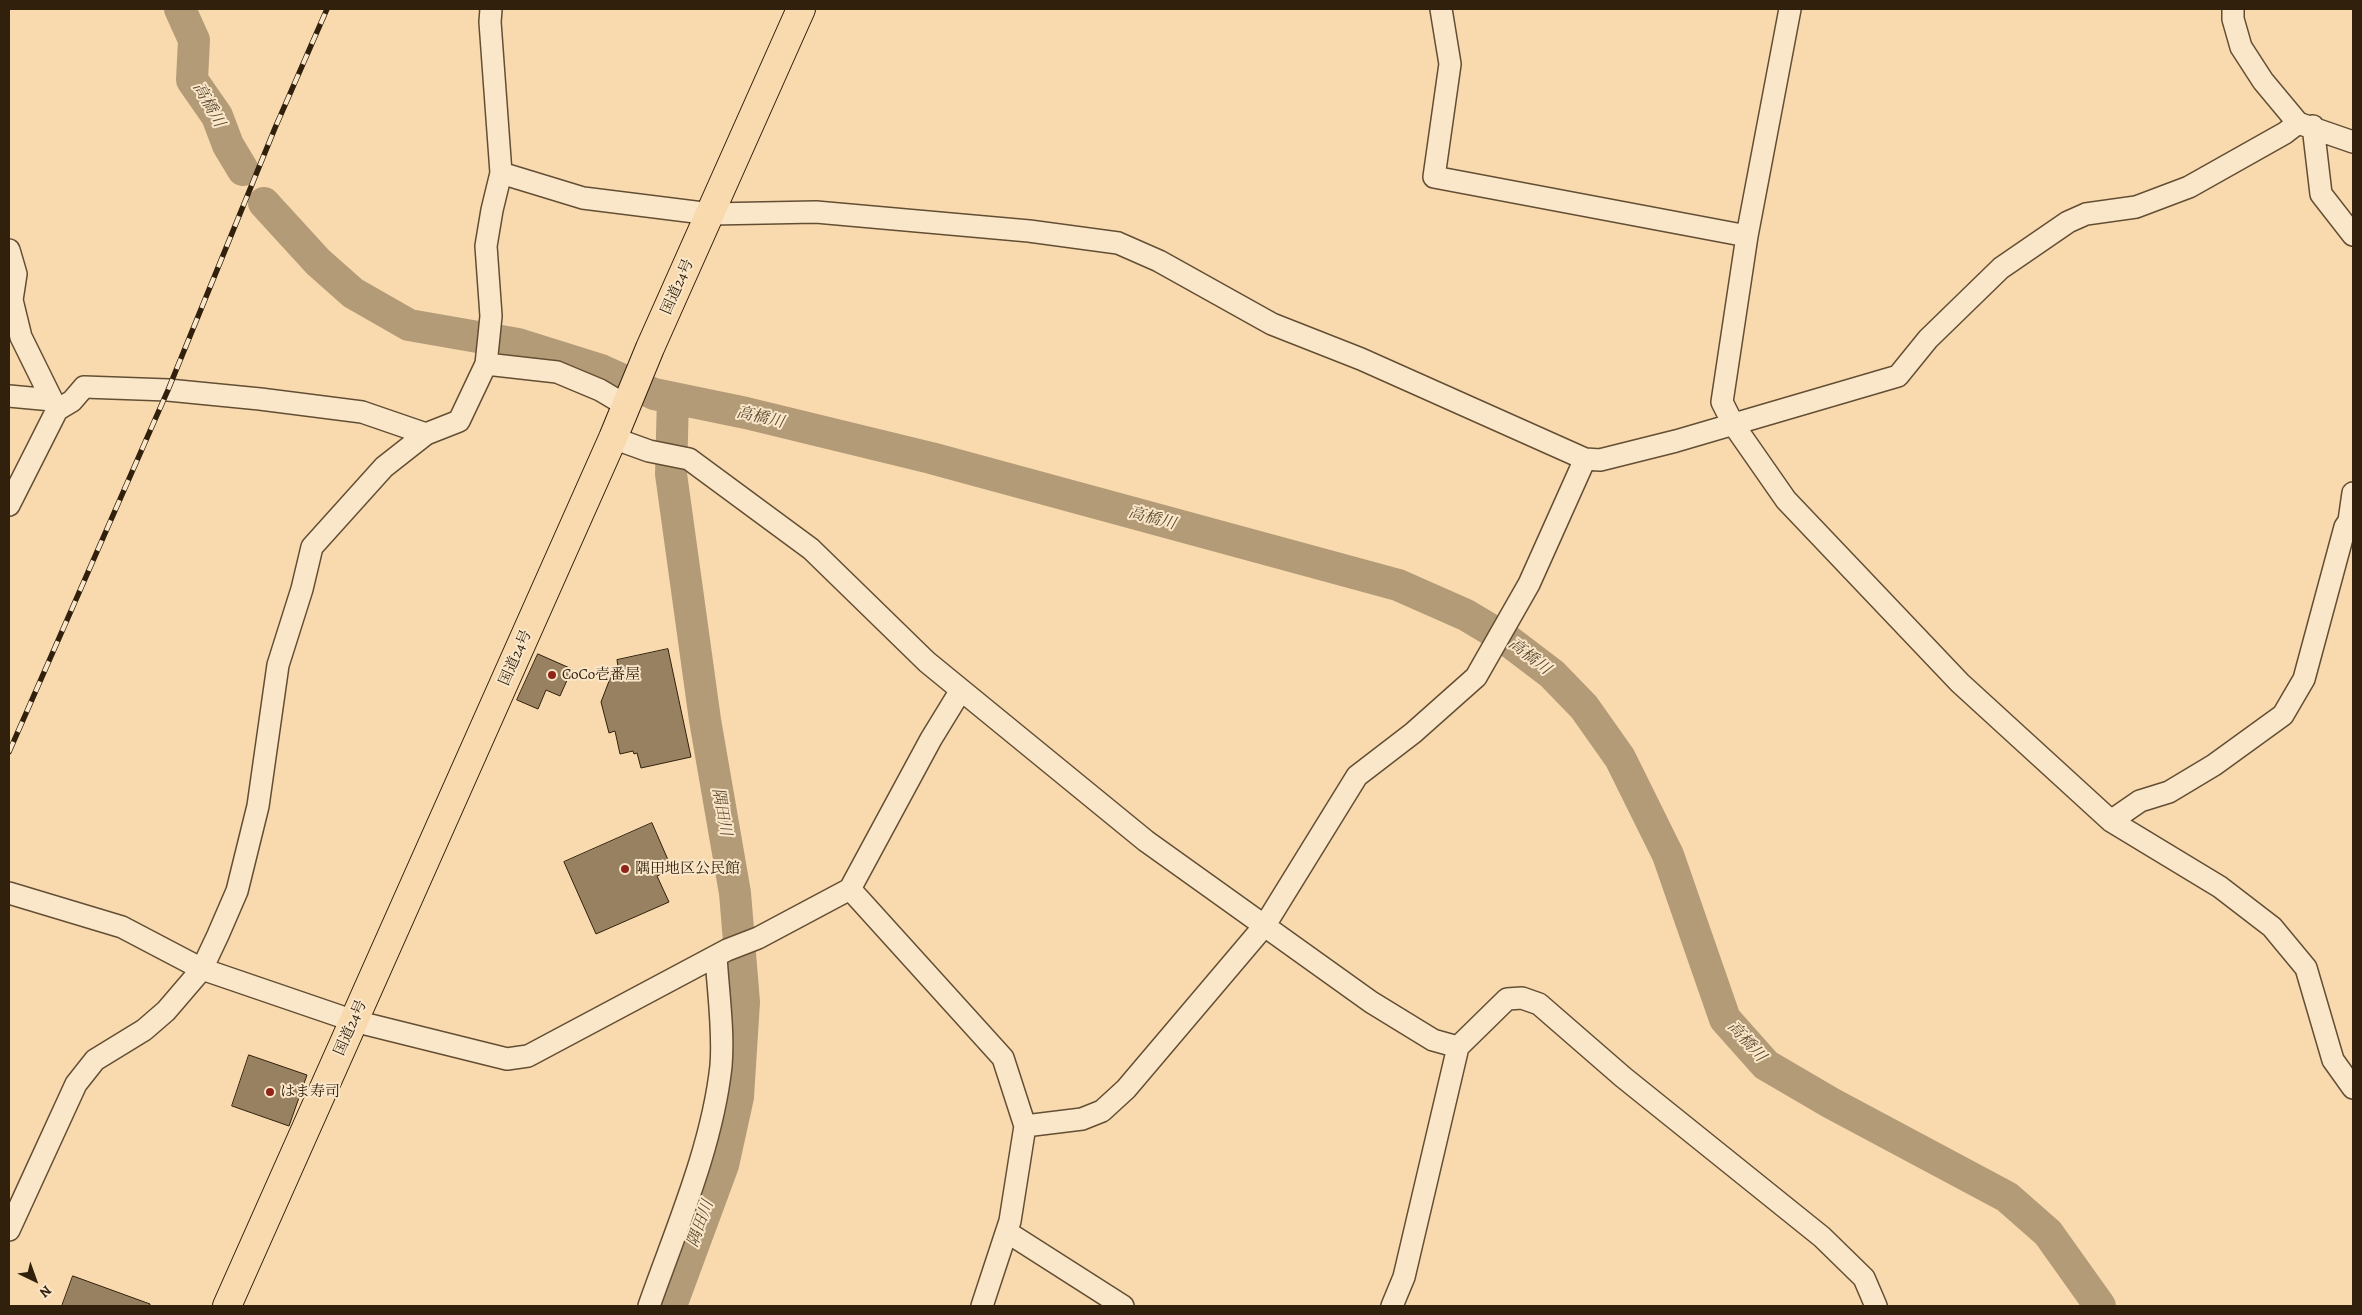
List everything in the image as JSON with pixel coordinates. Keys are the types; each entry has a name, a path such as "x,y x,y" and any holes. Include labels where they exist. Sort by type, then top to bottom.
{"highway":[{"name":"国道24号","path":"227,1306 613,438 650,348 801,9"}],"street":[{"path":"9,1230 76,1084 95,1060 144,1030 166,1012 202,969 237,890 258,806 278,666 302,589 312,547 384,467 426,434 459,421 486,364 490,316 486,246 501,173 490,22 491,9"},
{"path":"1441,9 1450,64 1434,177 1747,236"},
{"path":"1790,9 1747,236 1722,402 1733,424 1786,500 1960,683 2111,821 2220,887 2272,928 2306,968 2333,1060 2353,1088"},
{"path":"2233,9 2233,20 2241,47 2263,81 2306,125 2320,132 2353,142"},
{"path":"501,173 583,198 711,214 816,212 1029,232 1118,243 1159,261 1272,324 1361,359 1586,459 1600,460 1676,441 1898,376 1928,339 2001,268 2068,222 2086,214 2136,207 2189,187 2285,133 2306,125"},
{"path":"2306,125 2320,194 2353,235"},
{"path":"9,250 16,274 12,300 20,337 54,405"},
{"path":"486,364 558,372 600,390 627,406"},
{"path":"9,396 54,405 72,401 84,387 168,390 362,412 426,434"},
{"path":"9,505 54,405"},
{"path":"613,438 650,451 689,459 811,548 926,662 1146,841 1265,924 1371,1002 1433,1040 1458,1047"},
{"path":"1026,1126 1082,1119 1102,1111 1126,1089 1265,924 1357,776 1412,733 1476,677 1529,584 1586,459"},
{"path":"2111,821 2140,801 2169,792 2214,765 2283,715 2304,679 2344,527 2349,521 2353,493"},
{"path":"9,895 122,927 202,969 354,1021 507,1059 528,1056 722,953 758,938 850,889 931,739 961,690"},
{"path":"850,889 1003,1058 1026,1126 1007,1232 982,1306"},
{"path":"650,1306 711,1121 721,1065 722,953"},
{"path":"1392,1306 1404,1277 1458,1047 1507,999 1522,998 1539,1004 1623,1077 1822,1237 1864,1278 1876,1306"},
{"path":"1007,1232 1123,1306"}],"building":[{"path":"668,649 691,757 641,768 637,753 634,754 633,751 620,754 615,731 609,733 601,702 611,676 619,673 617,660"},
{"path":"538,654 572,669 560,696 546,690 538,709 517,700"},
{"path":"652,823 672,869 657,876 669,902 596,934 564,862"},
{"path":"249,1055 307,1075 289,1126 232,1106"},
{"path":"73,1276 150,1304 150,1306 62,1306"}],"waterway":[{"name":"高橋川","path":"180,9 194,40 192,80 217,116 228,145 243,170"},
{"name":"高橋川","path":"264,203 318,262 353,293 409,325 518,344 601,370 654,394 746,413 931,458 1398,585 1466,615 1506,639 1552,674 1584,707 1620,758 1668,855 1725,1019 1766,1065 1831,1103 2007,1197 2048,1233 2100,1306"},
{"name":"隅田川","path":"671,1306 723,1165 738,1097 744,1002 735,893 705,720 671,474 673,398"}],"railway":[{"path":"9,752 168,390 275,128 327,9"}],"place":[{"name":"CoCo壱番屋","path":"552,675"},
{"name":"隅田地区公民館","path":"625,869"},
{"name":"はま寿司","path":"270,1092"}]}
